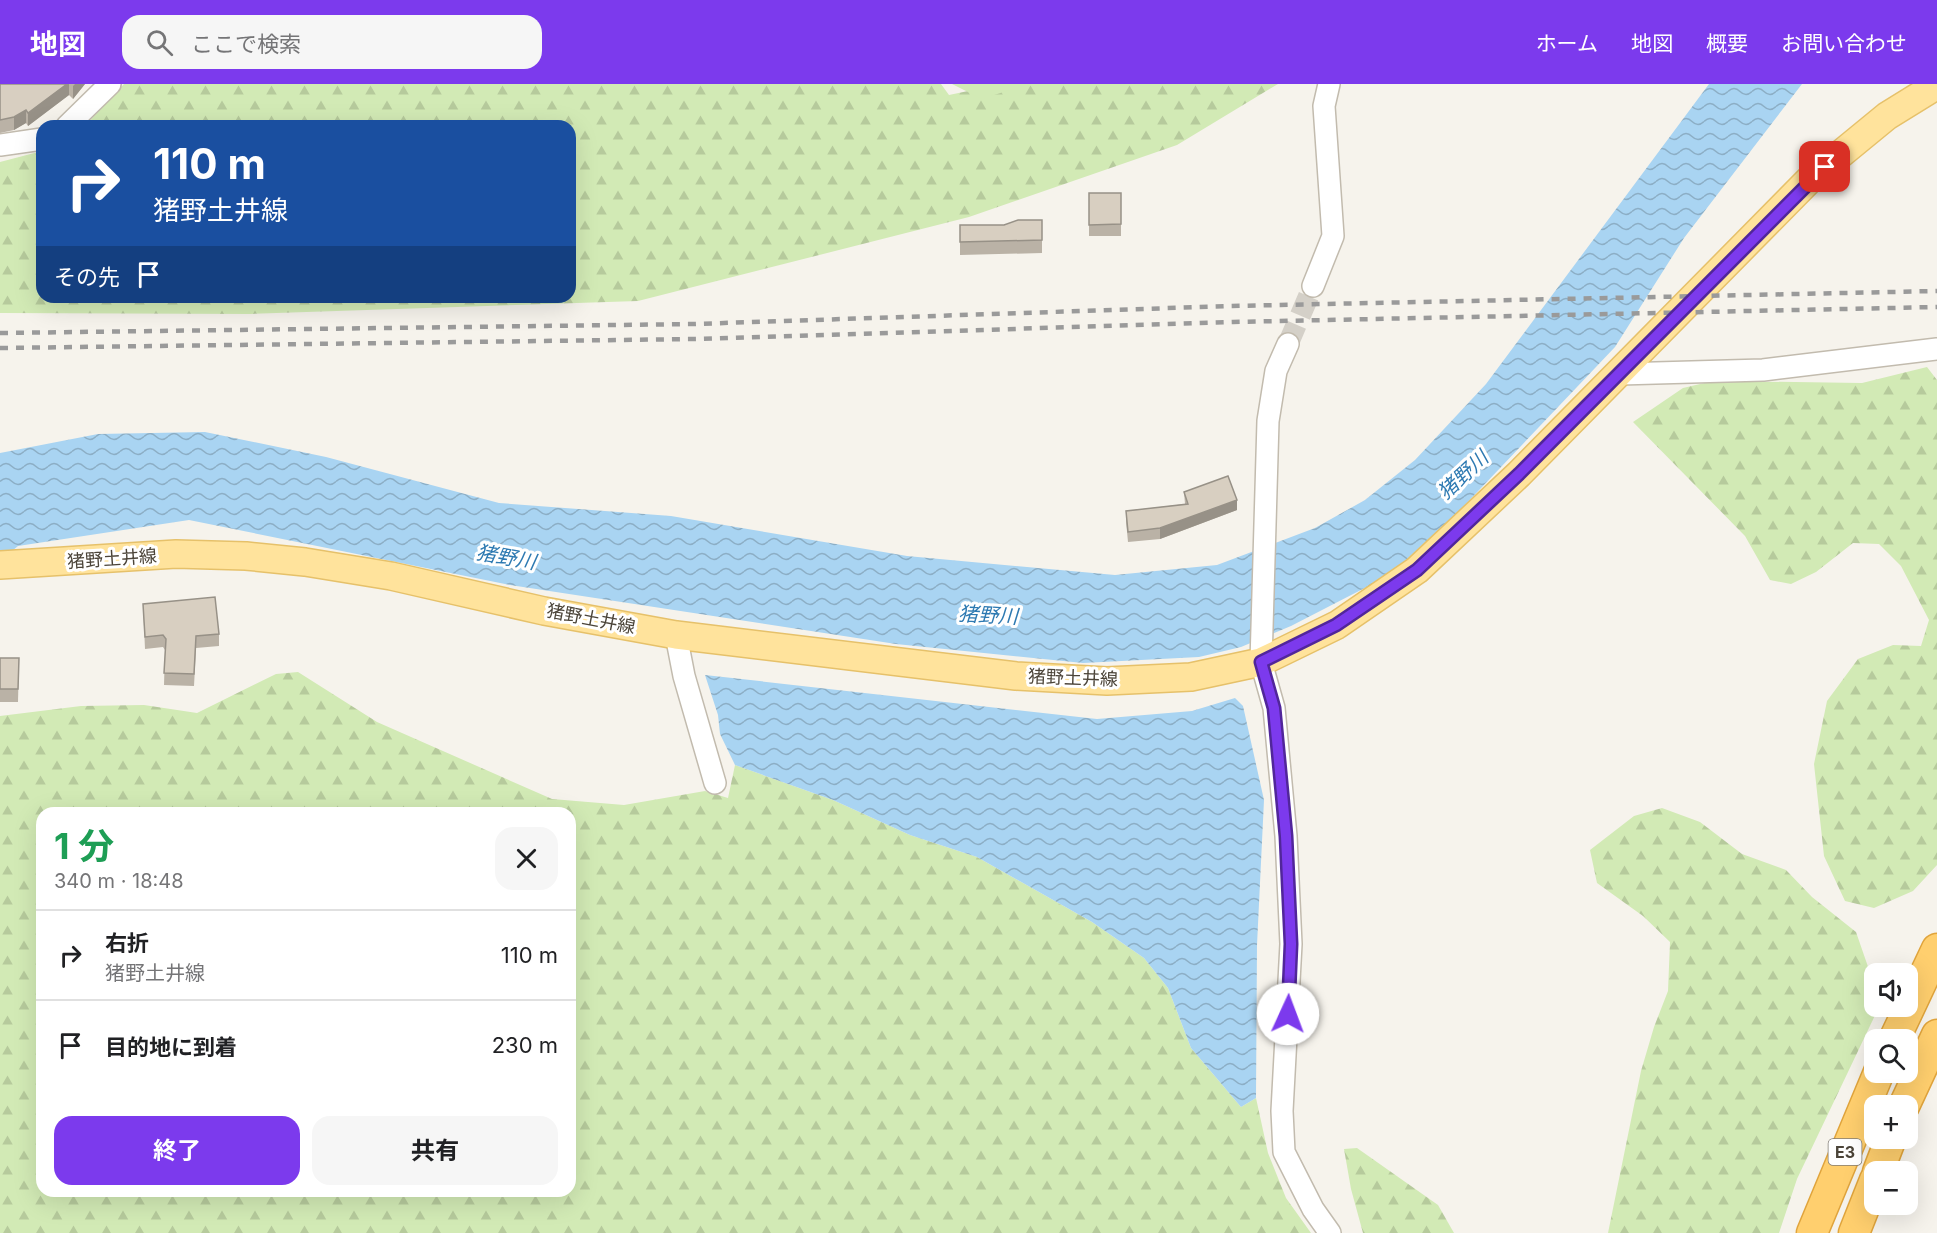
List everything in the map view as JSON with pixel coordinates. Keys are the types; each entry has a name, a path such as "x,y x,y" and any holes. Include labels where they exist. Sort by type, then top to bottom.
{"highway":[{"path":"1899,1029 1937,949"},
{"path":"1909,1095 1937,1035"},
{"name":"E3","path":"1812,1233 1874,1083"},
{"name":"E3","path":"1854,1233 1864,1208"}],"main road":[{"name":"猪野土井線","path":"0,565 176,554 246,556 305,562 391,576 544,611 676,635 907,665 1016,676 1107,681 1191,677 1261,662 1336,625 1417,570 1620,374 1809,180 1887,116 1937,85"}],"street":[{"path":"73,120 110,84"},
{"path":"1313,286 1333,236 1324,106 1329,84"},
{"path":"0,145 36,140"},
{"path":"1288,344 1276,371 1268,421 1261,662 1274,708 1286,836 1291,944 1282,1111 1284,1152 1313,1209 1330,1233"},
{"path":"1620,374 1763,370 1937,349"},
{"path":"676,635 684,676 715,783"}],"green space":[{"path":"124,84 941,84 949,95 1001,84 1278,84 1177,145 969,217 638,301 250,314 0,313 0,162 36,153 36,303 576,303 576,120 91,120"},
{"path":"952,84 1028,84 982,99"},
{"path":"1927,367 1937,380 1937,865 1913,891 1874,908 1845,901 1824,856 1814,764 1827,701 1858,659 1893,645 1921,646 1929,620 1901,566 1879,544 1853,543 1816,572 1791,584 1770,580 1745,536 1633,422 1683,388 1713,381 1862,383"},
{"path":"298,672 377,722 552,799 624,805 705,791 728,798 735,765 833,800 910,835 977,857 1092,922 1144,958 1168,988 1191,1048 1241,1107 1256,1098 1268,1153 1286,1198 1311,1233 0,1233 0,716 81,706 144,705 197,713 276,674"},
{"path":"1662,808 1700,822 1742,854 1786,870 1812,897 1856,932 1867,963 1864,963 1864,1017 1874,1017 1869,1029 1864,1029 1864,1038 1797,1179 1779,1233 1608,1233 1641,1071 1668,991 1670,942 1643,916 1597,883 1590,850 1634,816"},
{"path":"1357,1148 1438,1205 1454,1233 1363,1233 1351,1189 1344,1149"}],"water":[{"name":"猪野川","path":"1709,84 1802,84 1684,238 1615,347 1462,508 1390,575 1291,626 1241,647 1199,657 1083,663 896,644 510,585 189,520 18,546 0,561 0,453 98,434 205,432 326,457 499,503 671,516 907,556 1115,575 1217,565 1315,528 1365,500 1415,460 1486,384"},
{"path":"705,675 1097,719 1192,711 1235,698 1243,706 1264,800 1257,945 1256,1098 1241,1107 1191,1048 1168,988 1144,958 1092,922 977,857 910,835 833,800 735,765 720,734 718,715"}],"building":[{"path":"0,84 67,84 28,113 26,110 14,117 0,120"},
{"path":"1089,193 1121,193 1121,224 1089,225"},
{"path":"1018,220 1042,220 1042,240 960,242 960,225 1004,225"},
{"path":"1228,476 1237,500 1160,528 1128,532 1126,511 1188,504 1184,492"},
{"path":"215,597 219,634 196,636 194,674 164,673 166,639 163,635 145,637 143,604"},
{"path":"0,658 19,658 18,689 0,689"}],"tunnel":[{"path":"1288,344 1313,286"}],"railway":[{"path":"0,333 694,324 1231,306 1937,291"},
{"path":"0,348 696,339 1233,322 1937,307"}],"route":[{"path":"1288,1014 1291,944 1286,836 1274,708 1261,662 1336,625 1417,570 1519,474 1738,255 1809,180 1825,167"}]}
